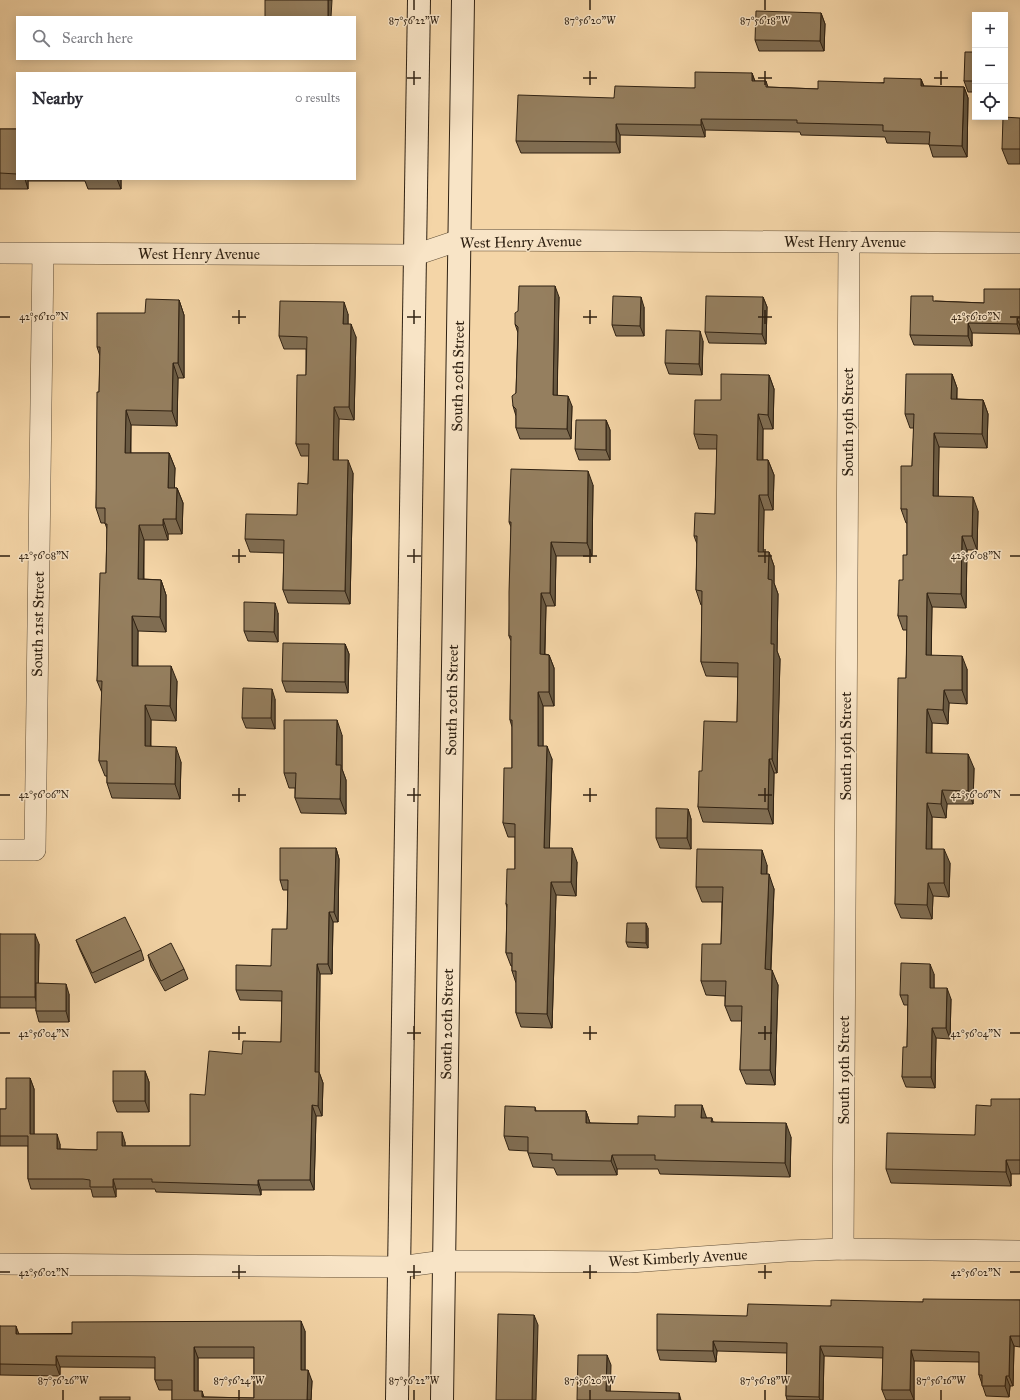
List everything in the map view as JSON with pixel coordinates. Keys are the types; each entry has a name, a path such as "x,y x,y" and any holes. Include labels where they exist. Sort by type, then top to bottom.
{"street":[{"path":"397,1400 419,0"},
{"name":"South 20th Street","path":"442,1400 463,0"},
{"name":"West Henry Avenue","path":"0,253 415,255 460,240 1020,243"},
{"name":"South 19th Street","path":"843,1249 849,242"},
{"name":"South 21st Street","path":"0,850 35,850 43,254"},
{"name":"West Kimberly Avenue","path":"0,1264 399,1267 444,1261 630,1262 787,1251 843,1249 1020,1251"}],"building":[{"path":"265,0 328,0 328,16 265,16"},
{"path":"756,11 821,13 820,41 755,40"},
{"path":"965,52 972,52 972,81 964,81"},
{"path":"695,72 752,73 752,81 766,81 766,87 818,89 818,81 884,83 884,78 921,79 921,86 964,87 962,146 929,145 930,132 883,131 883,125 797,123 797,120 701,119 701,125 616,124 616,142 516,141 518,95 614,98 615,86 695,88"},
{"path":"1008,117 1020,118 1020,149 1002,149 1003,120 1008,120"},
{"path":"0,129 16,129 16,174 0,173"},
{"path":"519,286 555,286 553,395 568,396 567,429 516,428 516,409 513,406 512,396 516,393 518,327 515,324 515,313 518,311"},
{"path":"984,289 1020,289 1020,318 1017,318 1017,324 968,323 968,336 910,335 911,296 933,296 933,301 984,303"},
{"path":"613,296 641,297 640,326 612,325"},
{"path":"706,296 763,297 762,334 705,332"},
{"path":"146,299 179,300 178,363 173,363 172,411 126,410 125,453 169,453 168,488 177,488 176,519 163,519 163,525 139,525 138,579 161,580 160,617 132,616 132,666 171,666 170,706 145,705 145,746 176,747 175,784 107,783 107,761 99,761 102,681 97,681 100,573 106,573 107,524 105,524 105,508 96,508 97,392 99,392 100,347 97,347 97,313 145,313"},
{"path":"280,301 344,302 343,324 351,324 349,407 334,407 333,460 348,460 345,591 283,590 284,540 245,539 246,514 297,515 298,483 308,484 309,444 296,444 297,375 306,375 307,337 279,336"},
{"path":"666,330 700,331 699,364 665,363"},
{"path":"721,374 769,375 768,415 758,414 757,460 768,460 768,495 759,495 758,552 769,552 768,579 772,580 771,644 774,644 772,759 769,759 768,809 698,807 699,771 702,771 704,721 737,722 738,663 701,662 702,591 696,590 697,536 694,536 695,513 715,514 717,435 694,434 695,400 721,400"},
{"path":"906,374 952,374 951,399 983,400 982,434 934,433 933,496 973,497 972,536 962,536 961,594 927,593 926,655 962,656 962,690 944,690 943,710 927,709 926,753 968,754 968,791 942,790 941,804 927,803 926,849 944,849 944,883 928,883 927,905 895,904 898,678 906,678 907,616 898,616 899,580 903,580 903,555 907,555 907,509 901,509 901,466 912,466 914,414 905,414"},
{"path":"576,420 606,420 606,450 575,449"},
{"path":"511,469 588,471 587,543 551,542 550,593 541,593 540,654 549,655 549,692 538,692 538,746 547,746 544,848 572,848 571,882 551,882 547,1014 516,1013 516,971 512,971 512,953 506,953 507,869 515,869 515,824 503,823 504,768 512,768 512,720 510,720 511,636 509,636 511,522 509,522"},
{"path":"244,602 275,603 274,632 244,631"},
{"path":"283,643 345,644 345,682 282,681"},
{"path":"243,688 272,689 271,718 242,718"},
{"path":"284,720 337,720 336,765 341,765 340,799 295,798 296,773 284,773"},
{"path":"656,808 688,809 687,838 656,838"},
{"path":"280,848 336,848 334,912 329,912 328,964 317,964 315,1072 319,1072 318,1106 312,1105 310,1180 258,1180 258,1185 152,1182 152,1179 113,1179 113,1187 90,1187 90,1180 83,1179 28,1179 28,1136 0,1136 0,1109 6,1109 6,1078 30,1078 30,1134 57,1134 57,1149 97,1150 97,1132 122,1132 122,1146 190,1146 190,1094 205,1095 209,1051 242,1054 243,1041 281,1042 282,991 236,990 236,965 271,966 272,929 287,929 288,880 280,880"},
{"path":"697,849 762,850 761,874 769,874 765,969 772,970 770,1070 740,1070 742,1006 725,1006 726,981 701,981 702,944 721,944 723,887 696,887"},
{"path":"125,917 141,950 92,973 76,940"},
{"path":"627,923 646,923 646,943 626,942"},
{"path":"0,934 35,934 35,997 0,997"},
{"path":"171,943 184,969 161,981 148,955"},
{"path":"901,963 930,964 930,988 947,988 946,1028 932,1028 931,1077 902,1077 903,1047 907,1047 908,995 900,995"},
{"path":"36,983 66,984 66,1011 36,1011"},
{"path":"113,1071 145,1071 145,1101 113,1101"},
{"path":"991,1099 1020,1099 1020,1160 1006,1160 1006,1172 886,1169 887,1133 975,1135 976,1105 991,1106"},
{"path":"675,1105 702,1105 701,1118 712,1118 711,1122 786,1123 785,1163 655,1160 655,1155 612,1155 611,1161 552,1160 552,1154 528,1153 528,1137 504,1136 505,1106 535,1107 535,1111 586,1111 586,1123 638,1124 638,1116 675,1117"},
{"path":"923,1299 1020,1300 1020,1336 1010,1336 1009,1376 1006,1376 1005,1386 982,1386 982,1375 979,1375 979,1352 911,1350 910,1390 882,1390 883,1347 820,1346 819,1397 786,1396 787,1343 713,1341 713,1351 657,1350 657,1314 747,1316 748,1304 831,1306 831,1300 923,1302"},
{"path":"498,1314 534,1315 532,1400 496,1400"},
{"path":"301,1321 301,1370 308,1370 307,1400 172,1400 172,1380 155,1380 155,1357 56,1356 56,1365 0,1364 0,1326 16,1326 16,1334 72,1334 72,1322","holes":["194,1347 254,1347 254,1398 202,1397 202,1391 194,1391"]},
{"path":"578,1355 607,1355 606,1391 679,1393 679,1400 577,1400"},
{"path":"100,1397 130,1397 130,1400 100,1400"}]}
